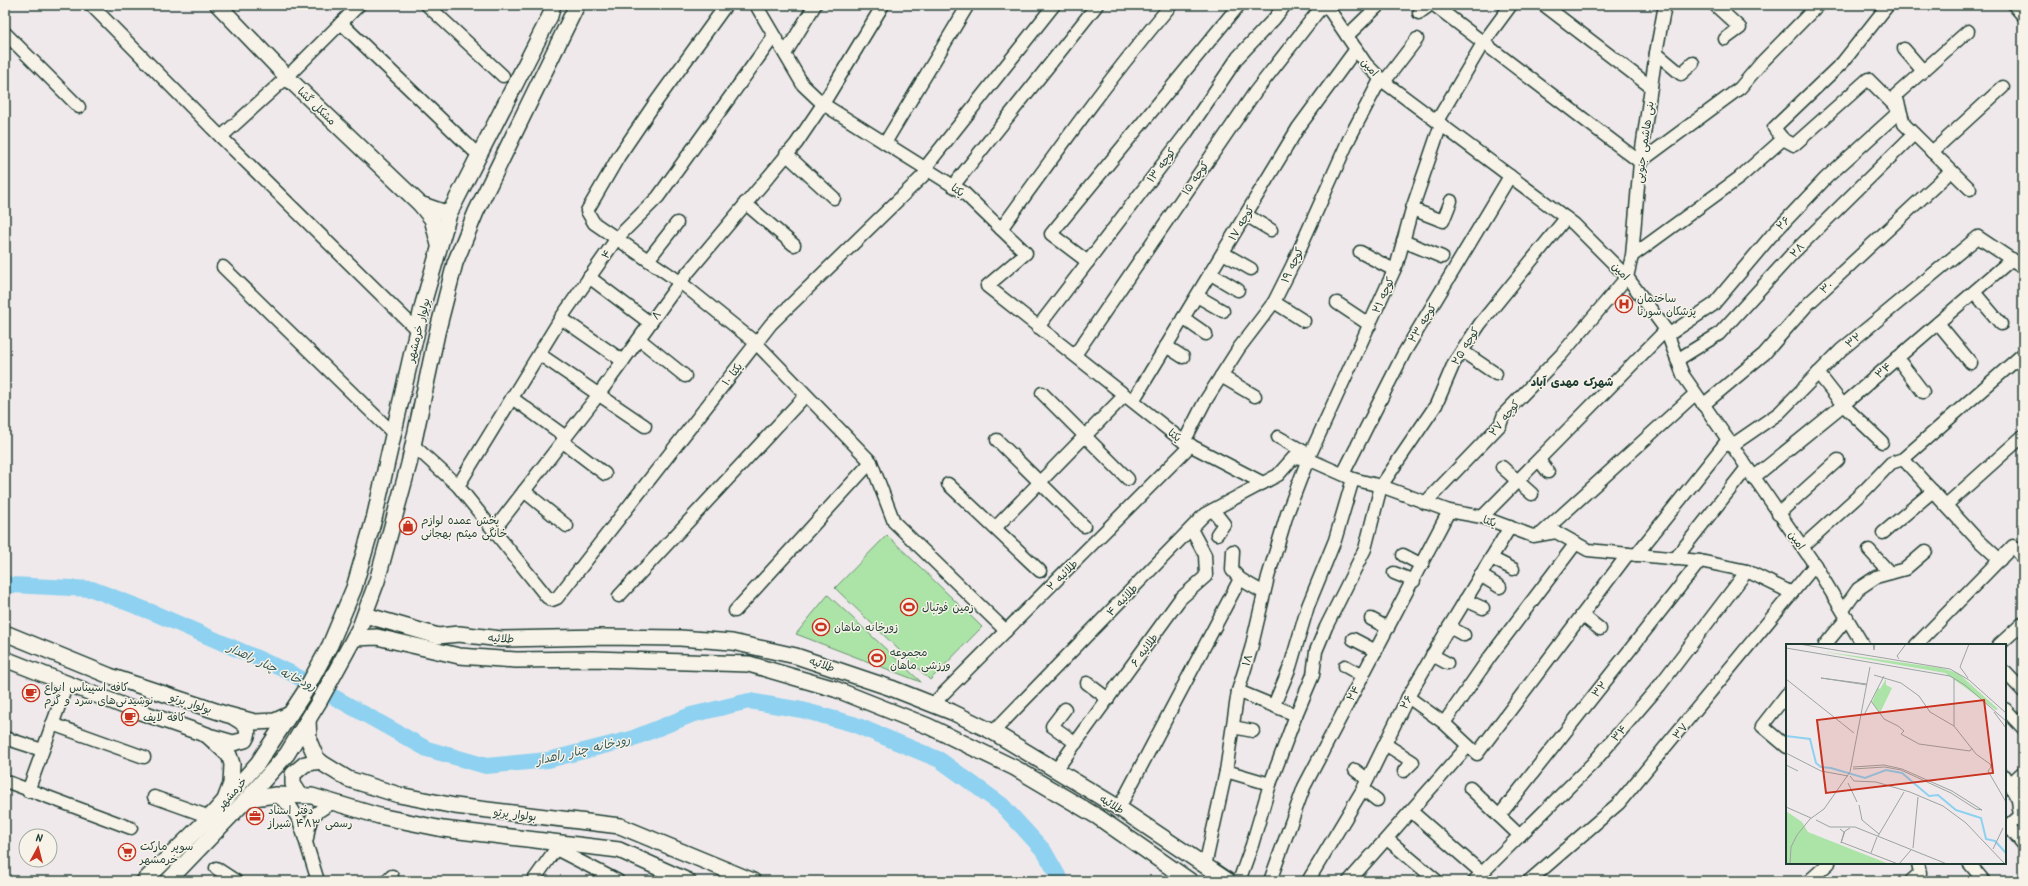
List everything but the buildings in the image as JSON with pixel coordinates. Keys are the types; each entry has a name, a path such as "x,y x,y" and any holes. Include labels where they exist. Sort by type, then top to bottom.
{"highway":[{"path":"2017,5 2023,12"}],"main road":[{"name":"مشکل گشا","path":"218,5 287,77 420,204 432,219 439,247"},
{"name":"بولوار خرمشهر","path":"304,693 319,668 354,588 374,519 417,330 449,214 550,16 553,5"},
{"name":"خرمشهر","path":"168,881 247,800 287,754 334,676 365,615 377,581 413,445 437,333 455,264 476,212 578,7"},
{"path":"420,204 449,214"},
{"name":"طلائیه","path":"365,615 438,636 459,634 501,639 602,637 680,638 732,642 796,656 891,688 993,732 1118,808 1228,881"},
{"name":"بولوار پرتو","path":"5,633 110,676 224,714 255,722 275,721 290,714"},
{"name":"طلائیه","path":"354,638 377,637 459,656 516,660 593,658 749,664 835,689 928,726 1015,768 1098,818 1190,881"},
{"path":"5,659 67,684 207,735 233,743 245,740 248,733 246,725 224,714"},
{"name":"خرمشهر","path":"144,881 223,804 258,763 304,693"},
{"path":"300,795 293,784 293,774 305,764 320,762 309,741 308,720"},
{"path":"207,735 229,755 232,764 231,784 223,804"},
{"name":"بولوار پرتو","path":"320,762 348,779 399,795 455,806 620,826 753,881"},
{"path":"247,800 276,794 312,796 379,816 452,830 558,846 619,850 688,881"},
{"path":"452,830 455,806"}],"street":[{"path":"91,5 221,137 417,330"},
{"path":"221,137 287,77 358,5"},
{"path":"427,5 503,76"},
{"path":"726,5 652,106 618,156 587,211 594,223 680,282 756,343 805,396 872,462 894,522 1006,631"},
{"name":"یکتا","path":"756,5 803,85 823,104 963,192 1026,254 987,286 1188,444 1263,483"},
{"path":"785,54 815,5"},
{"name":"۸","path":"494,530 599,394 680,282 786,154 823,104 883,5"},
{"path":"885,143 968,5"},
{"name":"۱۰ یکتا","path":"494,530 547,597 552,600 557,598 771,324 927,169 1054,5"},
{"path":"953,186 1097,5"},
{"path":"1001,229 1084,114 1136,46 1170,5"},
{"path":"1088,262 1050,234 1239,5"},
{"name":"کوچه ۱۳","path":"1038,327 1203,110 1238,57 1274,19 1285,5"},
{"name":"کوچه ۱۵","path":"1075,355 1254,92 1323,5"},
{"name":"امین","path":"1326,5 1366,64 1382,80 1566,218 1627,277 1667,332 1683,375 1695,394 1815,565 1862,644"},
{"path":"1347,36 1379,5"},
{"path":"1419,13 1430,5"},
{"path":"1434,5 1640,162 1740,88 1763,61 1818,5"},
{"name":"کوچه ۲۱","path":"1309,457 1394,270 1439,122 1482,43 1511,5"},
{"path":"1544,5 1651,87"},
{"path":"1715,5 1740,28 1725,39"},
{"path":"1888,5 1843,62 1774,128 1783,139 1794,145 1868,79 1900,111"},
{"name":"بنی هاشمی جنوبی","path":"1627,277 1632,256 1640,162 1663,6"},
{"path":"341,23 473,150"},
{"path":"1968,31 1896,95 1904,124 1970,189"},
{"path":"5,33 79,107"},
{"name":"۴","path":"458,486 538,354 589,277 617,238 658,197 774,36"},
{"name":"کوچه ۱۹","path":"1188,444 1204,403 1221,376 1274,302 1292,266 1350,137 1382,80 1417,39"},
{"name":"کوچه ۱۷","path":"995,528 1085,436 1129,398 1166,346 1211,274 1298,128 1356,49"},
{"path":"1904,49 1923,71"},
{"path":"1656,53 1681,74 1693,63"},
{"path":"1932,152 2003,87"},
{"name":"۲۶","path":"1482,517 1667,332 1713,304 1771,236 1826,178 1900,111"},
{"name":"۲۸","path":"1677,360 1719,334 1792,254 1914,134"},
{"path":"1632,256 1739,178 1783,139"},
{"path":"786,154 834,198"},
{"name":"۳۰","path":"1703,405 1764,354 1808,304 1951,170"},
{"name":"کوچه ۲۳","path":"1274,705 1290,667 1308,606 1335,540 1348,476 1404,353 1510,176"},
{"path":"1412,209 1443,221 1450,201"},
{"path":"745,203 794,245"},
{"path":"1246,215 1272,230"},
{"name":"کوچه ۲۵","path":"1239,881 1252,845 1270,784 1313,674 1316,651 1326,627 1365,548 1381,486 1436,405 1454,363 1480,324 1566,218"},
{"path":"648,260 677,223"},
{"name":"۳۲","path":"1632,554 1729,444 1779,413 1841,350 1978,237 2012,259"},
{"path":"1403,241 1442,257"},
{"path":"1360,252 1394,270"},
{"path":"1223,253 1251,269"},
{"path":"2012,259 2023,266"},
{"name":"۳۴","path":"1675,559 1749,473 1843,405 2012,259"},
{"path":"223,267 393,433"},
{"path":"1211,274 1238,290"},
{"path":"589,277 650,323"},
{"name":"کوچه ۲۷","path":"1426,503 1500,425 1504,414 1561,354 1627,277"},
{"path":"1974,292 2001,324"},
{"path":"1197,296 1223,311"},
{"path":"1274,302 1304,321"},
{"path":"1337,302 1370,325"},
{"path":"561,318 623,361"},
{"path":"1183,318 1206,334"},
{"path":"1938,323 1971,363"},
{"path":"639,339 685,376"},
{"path":"1166,346 1183,357"},
{"path":"1462,351 1496,374"},
{"path":"538,354 645,426"},
{"path":"1802,546 1865,490 1890,463 1903,459 2023,354"},
{"path":"1897,358 1923,392"},
{"path":"1818,373 1843,405 1882,442"},
{"path":"1221,376 1255,396"},
{"path":"1042,393 1128,479"},
{"path":"1541,535 1695,394"},
{"path":"619,596 805,396"},
{"path":"512,398 565,439 605,474"},
{"path":"1946,505 2023,436"},
{"name":"یکتا","path":"1278,437 1309,457 1348,476 1381,486 1449,511 1482,517 1533,536 1556,532 1588,550 1700,561 1747,570 1792,593"},
{"path":"997,440 1084,526"},
{"name":"طلائیه ۲","path":"932,705 1188,444"},
{"path":"413,445 458,486 494,530"},
{"path":"1263,483 1278,475 1294,457 1309,457"},
{"name":"۱۸","path":"1205,866 1226,772 1238,691 1251,649 1264,593 1287,514 1309,457"},
{"path":"1903,459 1933,492 2000,560"},
{"path":"1539,460 1548,472"},
{"path":"1778,514 1838,460"},
{"path":"735,611 872,462"},
{"path":"1502,467 1532,494"},
{"name":"طلائیه ۴","path":"993,732 1205,514 1263,483"},
{"path":"948,484 1040,571"},
{"path":"524,491 567,526"},
{"path":"1883,533 1933,492"},
{"path":"1213,510 1224,524 1217,534"},
{"name":"۲۴","path":"1270,881 1304,786 1414,581 1449,511"},
{"name":"۲۶","path":"1308,881 1365,784 1408,697 1432,655 1510,528"},
{"name":"طلائیه ۶","path":"1056,770 1180,599 1206,576 1205,554 1191,529"},
{"path":"1444,723 1489,658 1576,543"},
{"path":"1917,644 2013,546 2023,558"},
{"path":"1869,550 1890,573"},
{"path":"1233,551 1232,570 1240,579 1264,593"},
{"path":"1826,644 1845,614 1858,589 1876,577 1905,569 1926,551"},
{"path":"1356,879 1387,839 1472,750 1632,554"},
{"path":"1403,555 1422,565"},
{"path":"1491,558 1512,569"},
{"name":"۳۲","path":"1499,816 1700,561"},
{"name":"۳۷","path":"1529,881 1619,802 1815,565"},
{"name":"۳۴","path":"1478,877 1598,757 1660,685 1747,570"},
{"path":"1394,573 1414,581"},
{"path":"1480,575 1500,587"},
{"path":"1118,808 1240,579"},
{"path":"1465,600 1483,608"},
{"path":"1582,615 1600,629"},
{"path":"1371,620 1388,628"},
{"path":"1449,626 1464,635"},
{"path":"2000,644 2022,627"},
{"path":"1353,639 1376,651"},
{"path":"1432,655 1447,663"},
{"path":"1346,666 1363,676"},
{"path":"2006,673 2023,691"},
{"path":"1087,683 1108,700"},
{"path":"28,791 67,684"},
{"path":"1238,691 1296,715"},
{"path":"1786,695 1762,726 1786,746"},
{"path":"1408,697 1444,723 1472,750"},
{"path":"1065,709 1052,726 1076,744"},
{"path":"2006,710 2023,728"},
{"path":"52,724 144,757"},
{"path":"1233,727 1253,731"},
{"path":"5,738 42,750"},
{"path":"1385,744 1413,762 1404,772"},
{"path":"1355,770 1377,800"},
{"path":"1226,772 1270,784"},
{"path":"2023,772 2007,780 2020,800 2020,816 2007,828 2023,844"},
{"path":"5,781 28,791 131,828"},
{"path":"1470,788 1519,835"},
{"path":"276,794 291,807 299,820 318,881"},
{"path":"154,797 210,817"},
{"path":"307,846 309,821 316,812 334,802"},
{"path":"1412,812 1478,877"},
{"path":"1387,839 1437,881"},
{"path":"533,881 558,846 618,881"},
{"path":"1809,881 1828,864"},
{"path":"1912,881 1920,873 1918,864"},
{"path":"1970,864 1977,879"},
{"path":"216,868 236,881"}],"green space":[{"name":"زمین فوتبال","path":"887,535 982,627 930,680 835,588"},
{"name":"مجموعه ورزشی ماهان","path":"828,595 921,682 796,634"}],"waterway":[{"name":"رودخانه چنار راهدار","path":"5,583 11,585 92,589 154,613 289,672 427,749 486,766 548,760 631,739 691,715 749,701 802,710 853,724 940,760 1002,805 1044,851 1061,881"}],"place":[{"name":"ساختمان پزشکان سورنا","path":"1624,304"},
{"name":"پخش عمده لوازم خانگی میثم بهجانی","path":"408,526"},
{"name":"زمین فوتبال","path":"909,607"},
{"name":"زورخانه ماهان","path":"821,627"},
{"name":"مجموعه ورزشی ماهان","path":"877,658"},
{"name":"كافه اسپیناس انواع نوشیدنی‌های سرد و گرم","path":"31,693"},
{"name":"کافه لایف","path":"130,717"},
{"name":"دفتر اسناد رسمی ۴۸۳ شیراز","path":"255,816"},
{"name":"سوپر مارکت خرمشهر","path":"127,852"}],"district":[{"name":"شهرک مهدی آباد","path":"1572,382"}]}
